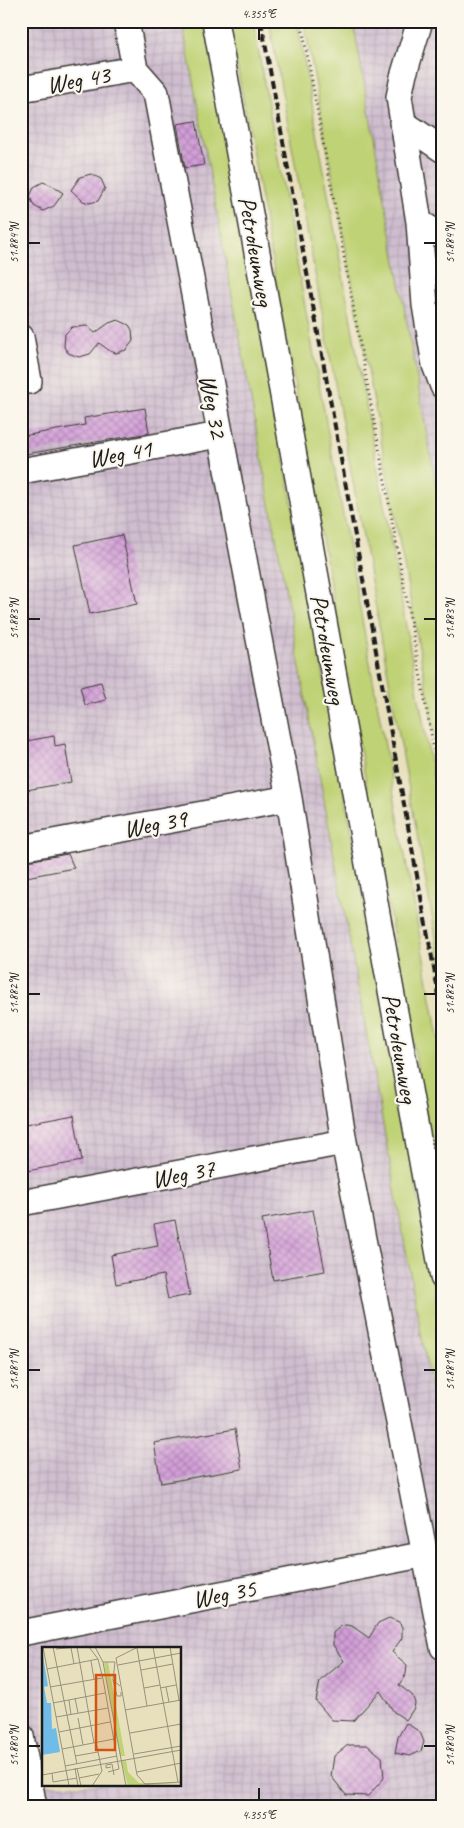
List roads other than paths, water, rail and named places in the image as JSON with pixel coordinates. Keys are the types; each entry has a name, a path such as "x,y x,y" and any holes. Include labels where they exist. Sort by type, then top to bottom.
{"street":[{"path":"126,21 135,69"},
{"name":"Petroleumweg","path":"215,21 443,1277"},
{"path":"420,21 403,77 399,98 434,311 435,365 443,386"},
{"name":"Weg 43","path":"21,89 135,69"},
{"name":"Weg 32","path":"135,69 156,93 289,798 344,1142 443,1647"},
{"path":"402,122 443,150"},
{"path":"419,222 443,237"},
{"path":"21,337 29,381"},
{"name":"Weg 41","path":"21,471 219,435"},
{"name":"Weg 39","path":"21,848 289,798"},
{"name":"Weg 37","path":"21,1204 344,1142"},
{"name":"Weg 35","path":"21,1633 426,1554"},
{"path":"21,1736 34,1807"}],"railway":[{"path":"261,21 443,1018"}]}
